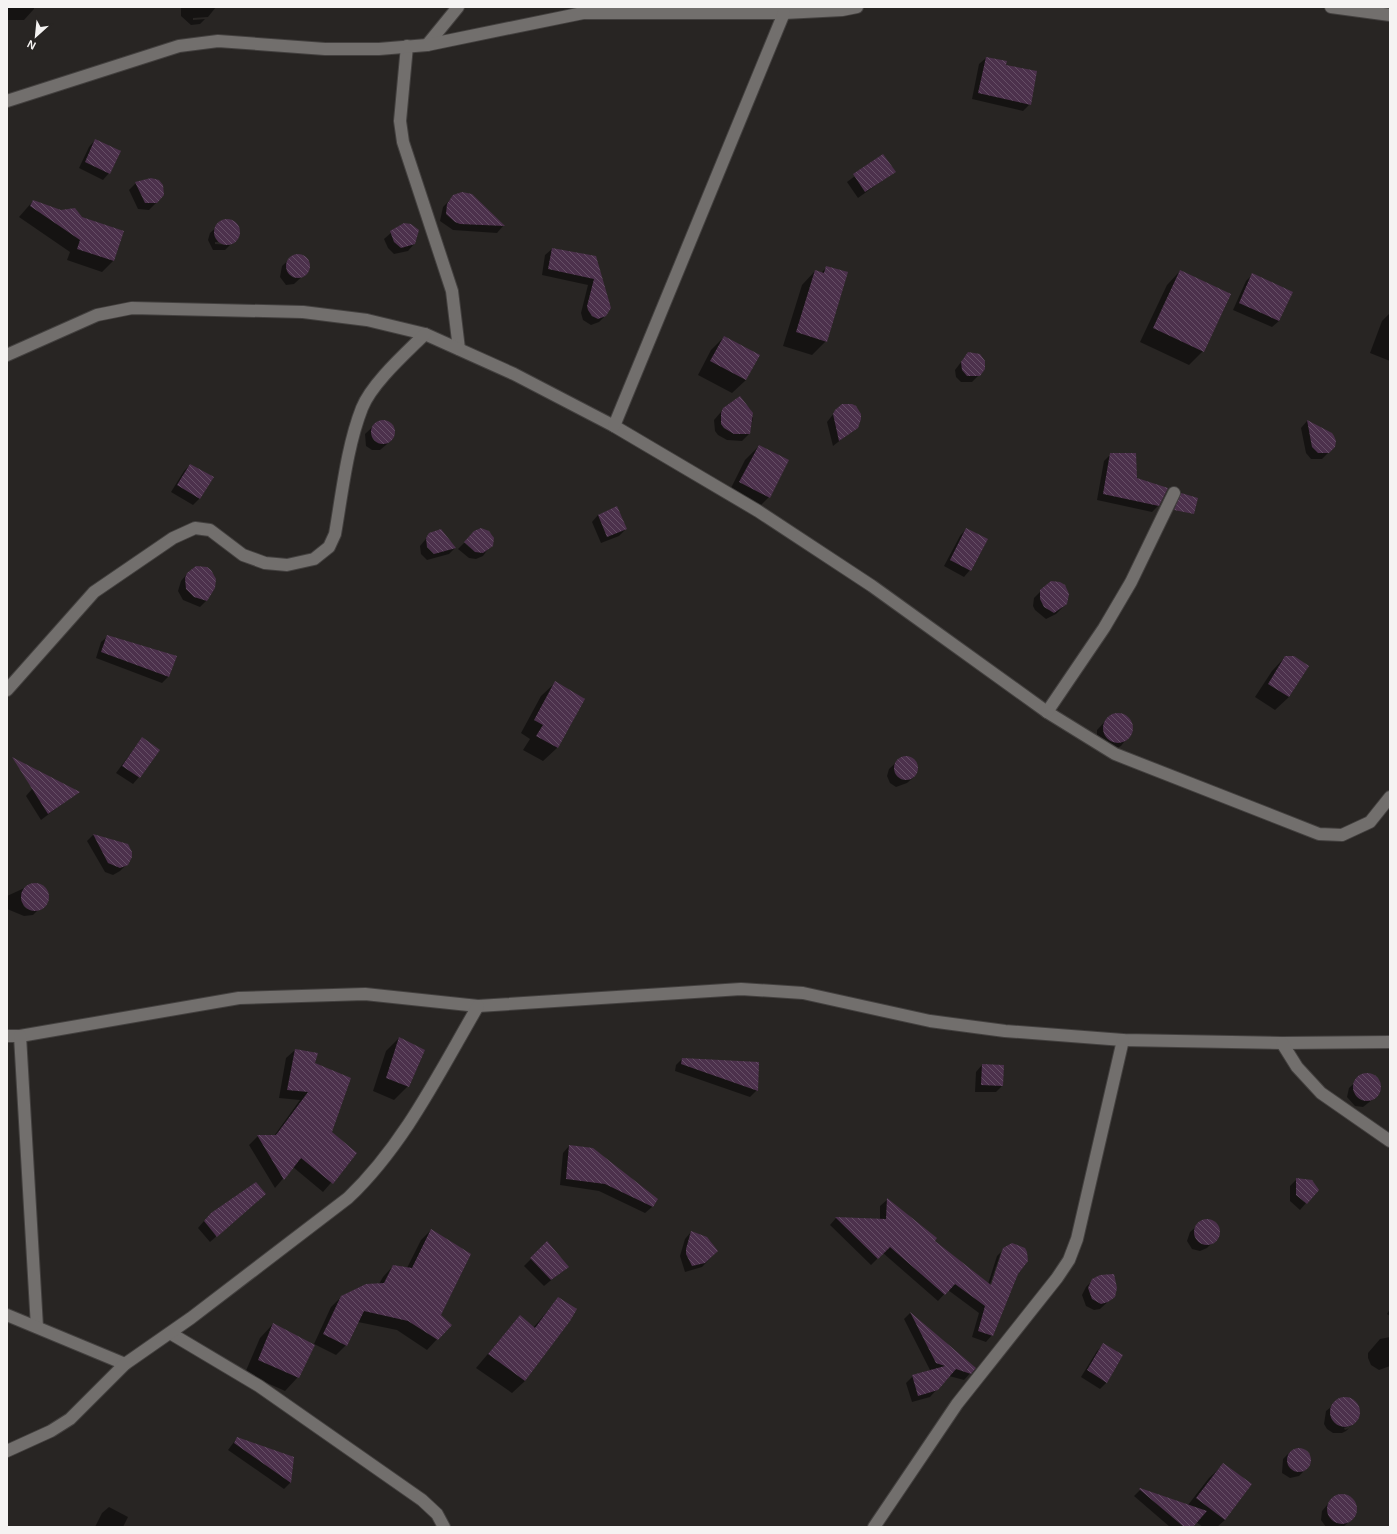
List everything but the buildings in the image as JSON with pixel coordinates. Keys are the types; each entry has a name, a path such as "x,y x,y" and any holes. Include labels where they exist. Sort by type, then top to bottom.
{"street":[{"path":"428,44 458,7"},
{"path":"7,101 179,46 218,41 324,49 379,49 428,44 584,13 784,13 842,10 858,7"},
{"path":"1331,7 1390,15"},
{"path":"614,426 784,13"},
{"path":"407,46 400,121 403,142 452,291 459,349"},
{"path":"7,355 97,315 132,308 302,312 367,320 425,334 514,374 614,426 758,511 872,586 1047,712 1115,754 1319,834 1342,835 1370,822 1390,797"},
{"path":"7,690 94,592 173,538 195,528 210,530 243,555 265,563 287,565 314,559 329,547 335,534 353,440 362,407 384,376 425,334"},
{"path":"1047,712 1104,628 1131,582 1174,493"},
{"path":"7,1036 20,1036 239,998 365,994 478,1006 741,989 803,993 930,1021 983,1028 1122,1040 1282,1043 1390,1042"},
{"path":"7,1451 51,1431 70,1418 125,1364 170,1333 348,1198 368,1178 397,1143 478,1006"},
{"path":"20,1036 37,1327"},
{"path":"874,1527 957,1404 1069,1260 1077,1239 1122,1040"},
{"path":"1282,1043 1297,1067 1322,1093 1390,1141"},
{"path":"7,1315 125,1364"},
{"path":"170,1333 259,1386 422,1500 437,1514 444,1527"}]}
